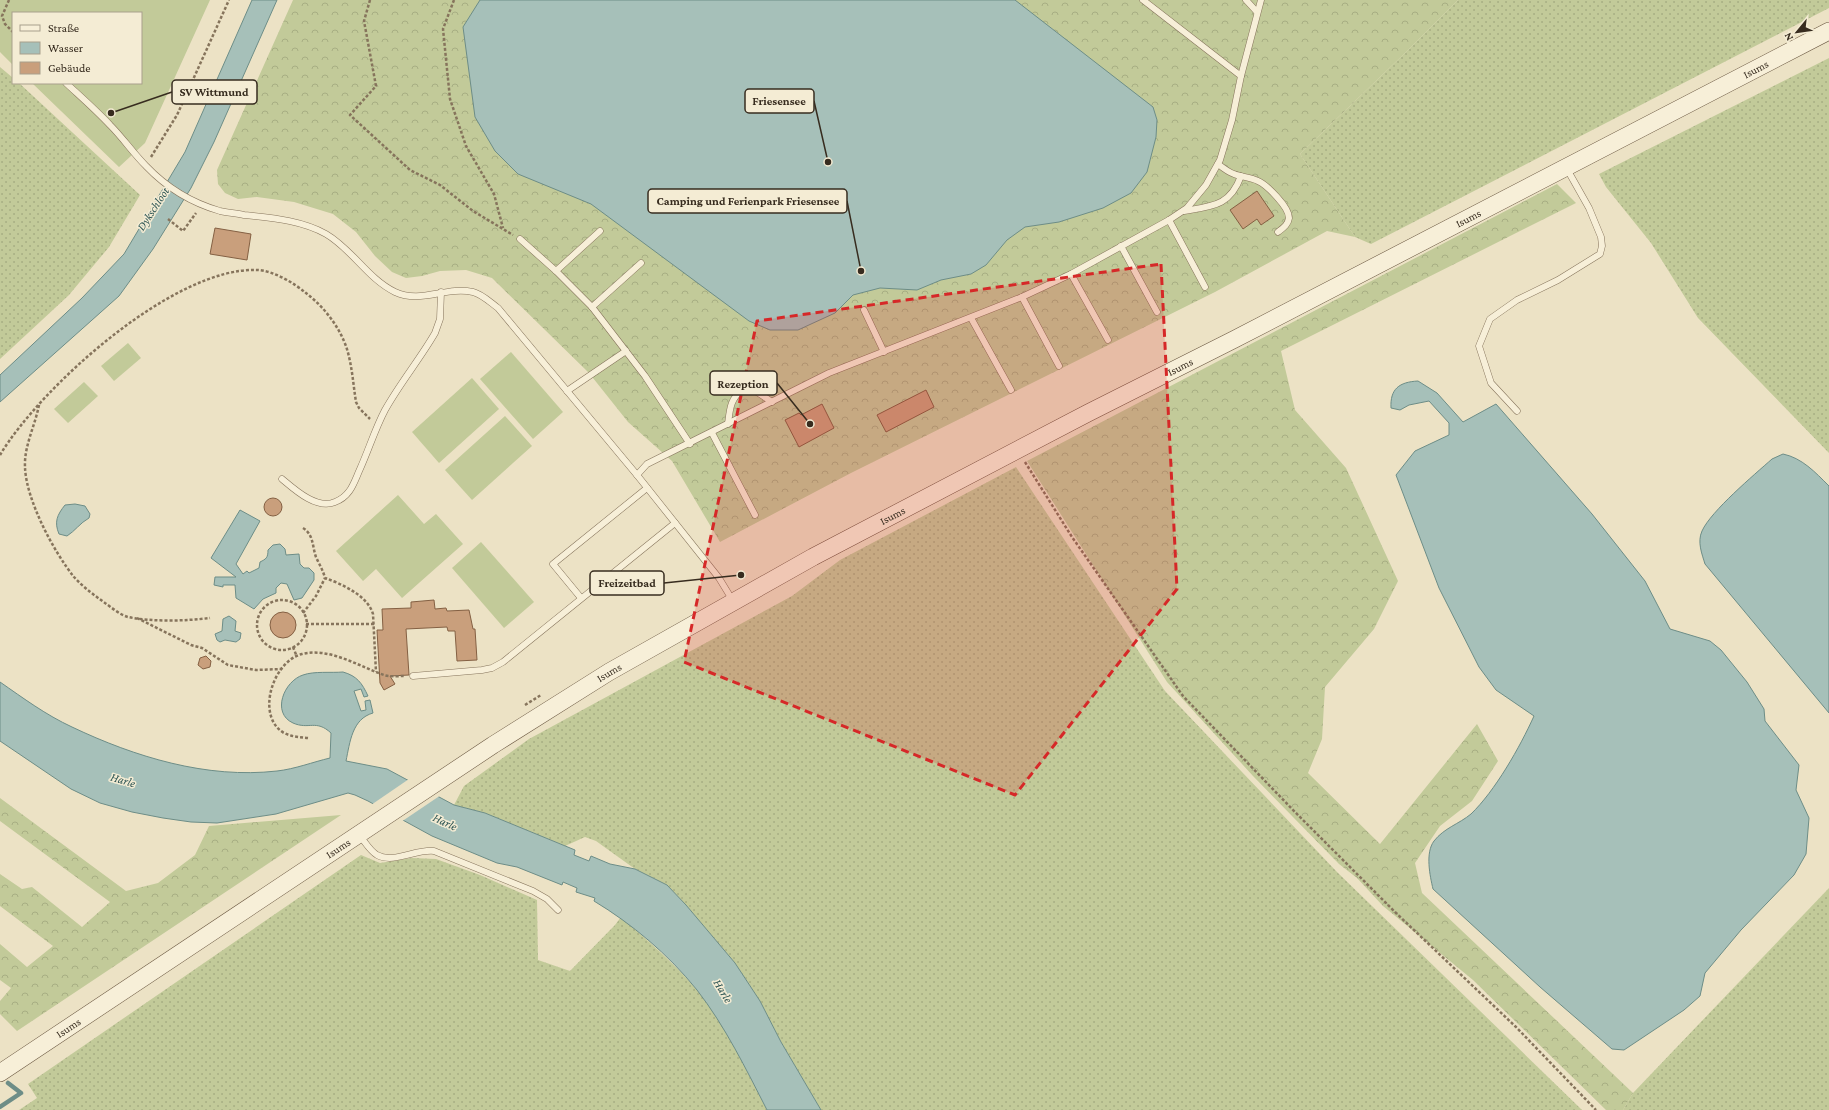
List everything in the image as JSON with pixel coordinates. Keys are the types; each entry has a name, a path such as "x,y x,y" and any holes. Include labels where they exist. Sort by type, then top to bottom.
{"main road":[{"name":"Isums","path":"0,1073 540,714 609,672 733,601 1019,449 1235,339 1829,31"}],"lane":[{"path":"1143,0 1241,76"},
{"path":"1246,0 1257,12"},
{"path":"637,475 647,464 690,444 830,373 971,318 1022,297 1071,274 1169,220 1187,208 1206,185 1218,164 1232,120 1241,76 1261,0"},
{"path":"67,84 111,125 146,166 164,183 190,200 221,211 297,223 326,234 395,292 408,296 422,297 440,292 458,290 474,292 498,308 637,475 719,578 733,601"},
{"path":"1218,164 1233,174 1258,181 1267,186 1286,209 1289,217 1287,225 1278,232"},
{"path":"1517,411 1491,383 1479,346 1490,319 1518,300 1558,280 1600,254 1602,246 1602,237 1589,208 1566,167"},
{"path":"1183,211 1213,206 1224,201 1233,194 1241,176"},
{"path":"1169,220 1205,287"},
{"path":"556,271 600,231"},
{"path":"520,239 592,306 645,376 690,444"},
{"path":"1121,246 1157,312"},
{"path":"592,306 641,263"},
{"path":"1071,274 1108,340"},
{"path":"282,479 296,491 320,503 328,504 343,498 356,480 377,426 435,333 440,319 440,292"},
{"path":"1022,297 1059,366"},
{"path":"864,310 884,352"},
{"path":"971,318 1011,390"},
{"path":"567,391 626,351"},
{"path":"728,424 730,408 735,395 744,388 757,392 772,402"},
{"path":"712,433 755,515"},
{"path":"581,598 553,564 647,488"},
{"path":"413,676 492,668 503,662 675,523"},
{"path":"365,829 376,855 385,858 426,850 434,851 533,891 547,899 558,910"}],"path":[{"path":"9,0 2,16 5,24 12,31"},
{"path":"146,166 177,115 229,0"},
{"path":"370,0 364,21 376,86 350,115 410,170 440,185 473,211 520,239"},
{"path":"454,0 443,29 450,99 466,146 494,194 503,229"},
{"path":"168,219 183,231 202,204"},
{"path":"0,455 20,424 39,404 95,351 151,307 209,279 244,271 258,270 281,278 302,289 330,316 346,346 356,402 359,408 377,426"},
{"path":"39,404 25,457 25,470 29,492 36,511 62,560 75,578 109,606 127,617 173,619 210,618"},
{"path":"1019,449 1024,460 1072,537 1183,696 1295,812 1396,913 1516,1027 1596,1110"},
{"path":"303,528 313,542 316,556 325,578 316,596 303,613"},
{"path":"325,578 350,590 368,604 373,614 376,672"},
{"path":"282,600 293,602 302,609 303,613 306,619 306,630 301,640 293,647 282,650 271,647 262,640 258,630 258,619 262,609 271,602 282,600"},
{"path":"135,617 191,645 202,648 228,665 256,670 282,669"},
{"path":"306,624 374,624"},
{"path":"293,647 297,657"},
{"path":"308,738 294,737 283,732 277,727 269,708 269,698 275,680 282,669 297,657 303,654 311,654 344,658 386,676 413,676"}],"highlighted area":[{"path":"1161,264 1177,589 1015,795 684,662 757,321"}],"green space":[{"path":"0,0 210,0 145,143 119,167 33,84 142,84 142,12 12,12 12,64 0,52"},
{"path":"293,0 1458,0 1300,154 1355,237 1327,231 1215,292 851,473 720,542 672,461 628,422 589,373 492,278 466,270 440,271 422,276 406,278 392,272 375,256 356,232 333,214 294,202 257,197 238,199 225,193 218,184 217,170"},
{"path":"1458,0 1829,0 1829,8 1371,244 1355,237 1300,154"},
{"path":"1829,58 1829,453 1698,318 1651,243 1606,187 1599,174"},
{"path":"0,67 12,77 12,84 20,84 140,195 109,247 69,295 0,359"},
{"path":"1557,184 1576,203 1281,351 1295,410 1346,468 1398,581 1374,629 1325,687 1322,739 1308,773 1380,844 1477,724 1498,761 1472,801 1440,826 1415,863 1422,893 1633,1093 1623,1110 1606,1110 1473,980 1383,906 1357,878 1339,864 1253,776 1167,682 1027,461"},
{"path":"128,343 141,358 114,381 101,366"},
{"path":"511,352 563,412 533,439 480,379"},
{"path":"472,378 499,409 439,463 412,432"},
{"path":"84,382 98,396 68,423 54,409"},
{"path":"505,416 532,446 472,500 445,470"},
{"path":"1016,467 1165,691 1337,872 1582,1110 821,1110 781,1042 760,1001 735,963 667,885 635,869 596,841 585,837 565,846 485,813 454,805 464,786 529,739 792,596 840,560"},
{"path":"398,495 424,524 436,514 463,544 402,598 376,569 363,581 336,551"},
{"path":"481,542 534,602 504,628 452,568"},
{"path":"0,798 126,891 158,883 195,855 209,826 341,815 17,1031 0,1014 0,1001 11,988 0,980 0,944 27,967 53,946 0,906 0,874 22,889 32,887 82,927 110,902 0,821"},
{"path":"361,855 380,863 412,858 436,859 480,875 537,900 538,960 570,971 621,917 660,952 707,1002 726,1032 767,1110 19,1110 37,1098 28,1084"},
{"path":"1829,888 1829,1110 1623,1110 1633,1093"}],"water":[{"name":"Dykschloot","path":"252,0 277,0 214,142 191,188 153,249 119,296 0,402 0,375 82,298 124,254 185,152"},
{"path":"480,0 1015,0 1153,107 1157,120 1156,137 1147,172 1131,193 1103,208 1059,222 1025,227 1007,240 986,265 971,274 941,280 917,290 880,288 853,295 835,313 798,330 770,330 749,321 591,204 518,174 495,151 475,117 463,27"},
{"path":"1418,381 1437,393 1463,422 1496,404 1592,514 1645,581 1670,629 1710,641 1721,650 1747,682 1764,709 1765,721 1799,765 1796,790 1809,818 1806,854 1794,875 1741,930 1705,973 1700,996 1684,1010 1624,1050 1612,1049 1540,987 1433,889 1429,858 1431,846 1434,841 1447,829 1471,814 1489,793 1514,755 1534,716 1496,690 1479,667 1439,588 1396,475 1415,451 1449,435 1449,423 1429,401 1409,405 1400,410 1391,408 1392,396 1397,388 1406,383"},
{"path":"1783,454 1802,462 1829,486 1829,713 1705,564 1700,548 1702,531 1714,514 1772,459"},
{"path":"75,504 85,506 90,514 89,518 67,536 59,534 57,530 57,519 60,512 65,505"},
{"path":"240,510 260,521 236,564 243,574 247,571 249,573 259,568 260,562 267,557 268,550 273,545 280,544 285,549 286,555 299,554 300,564 304,568 309,568 314,573 314,580 302,598 294,600 287,584 281,583 276,588 276,593 263,599 254,609 236,598 235,585 223,585 223,587 214,585 215,577 236,577 211,558"},
{"path":"229,616 236,621 235,631 241,633 240,639 236,642 225,640 220,642 217,640 215,634 222,631 223,619"},
{"name":"Harle","path":"343,672 355,678 364,687 368,696 364,697 361,689 354,691 361,711 366,710 365,701 370,700 373,713 360,720 356,726 351,739 346,761 387,769 454,805 485,813 575,850 574,855 589,861 591,856 610,864 635,869 667,885 735,963 760,1001 781,1042 821,1110 767,1110 717,1018 686,977 662,952 636,930 594,901 595,898 576,892 577,888 563,882 562,885 517,867 497,863 432,836 368,801 348,793 276,814 217,823 191,822 132,812 100,803 71,789 0,741 0,682 62,722 96,738 146,756 198,769 224,772 251,773 290,769 330,758 331,733 321,727 304,726 293,723 286,718 281,705 286,690 296,678 303,675"}],"pier":[{"path":"409,779 441,795 401,822 371,805"}],"building":[{"path":"1257,191 1274,216 1261,225 1257,219 1243,229 1230,210"},
{"path":"215,228 251,234 247,260 210,254"},
{"path":"926,390 934,407 886,432 877,415"},
{"path":"822,404 834,428 799,447 785,420 799,413 801,415"},
{"path":"273,498 279,501 282,507 279,513 273,516 267,513 264,507 267,501"},
{"path":"434,600 435,609 446,608 447,611 469,610 473,629 475,629 477,660 457,661 455,631 448,631 447,627 406,629 409,675 390,676 395,684 384,690 380,683 377,630 383,630 382,609 411,608 411,602"},
{"path":"283,612 292,616 296,625 292,634 283,638 274,634 270,625 274,616"},
{"path":"206,656 211,661 210,667 203,669 198,665 200,658"}],"waterway":[{"path":"0,1107 21,1093 8,1083"}],"place":[{"name":"SV Wittmund","path":"111,113"},
{"name":"Friesensee","path":"828,162"},
{"name":"Camping und Ferienpark Friesensee","path":"861,271"},
{"name":"Rezeption","path":"810,424"},
{"name":"Freizeitbad","path":"741,575"}]}
